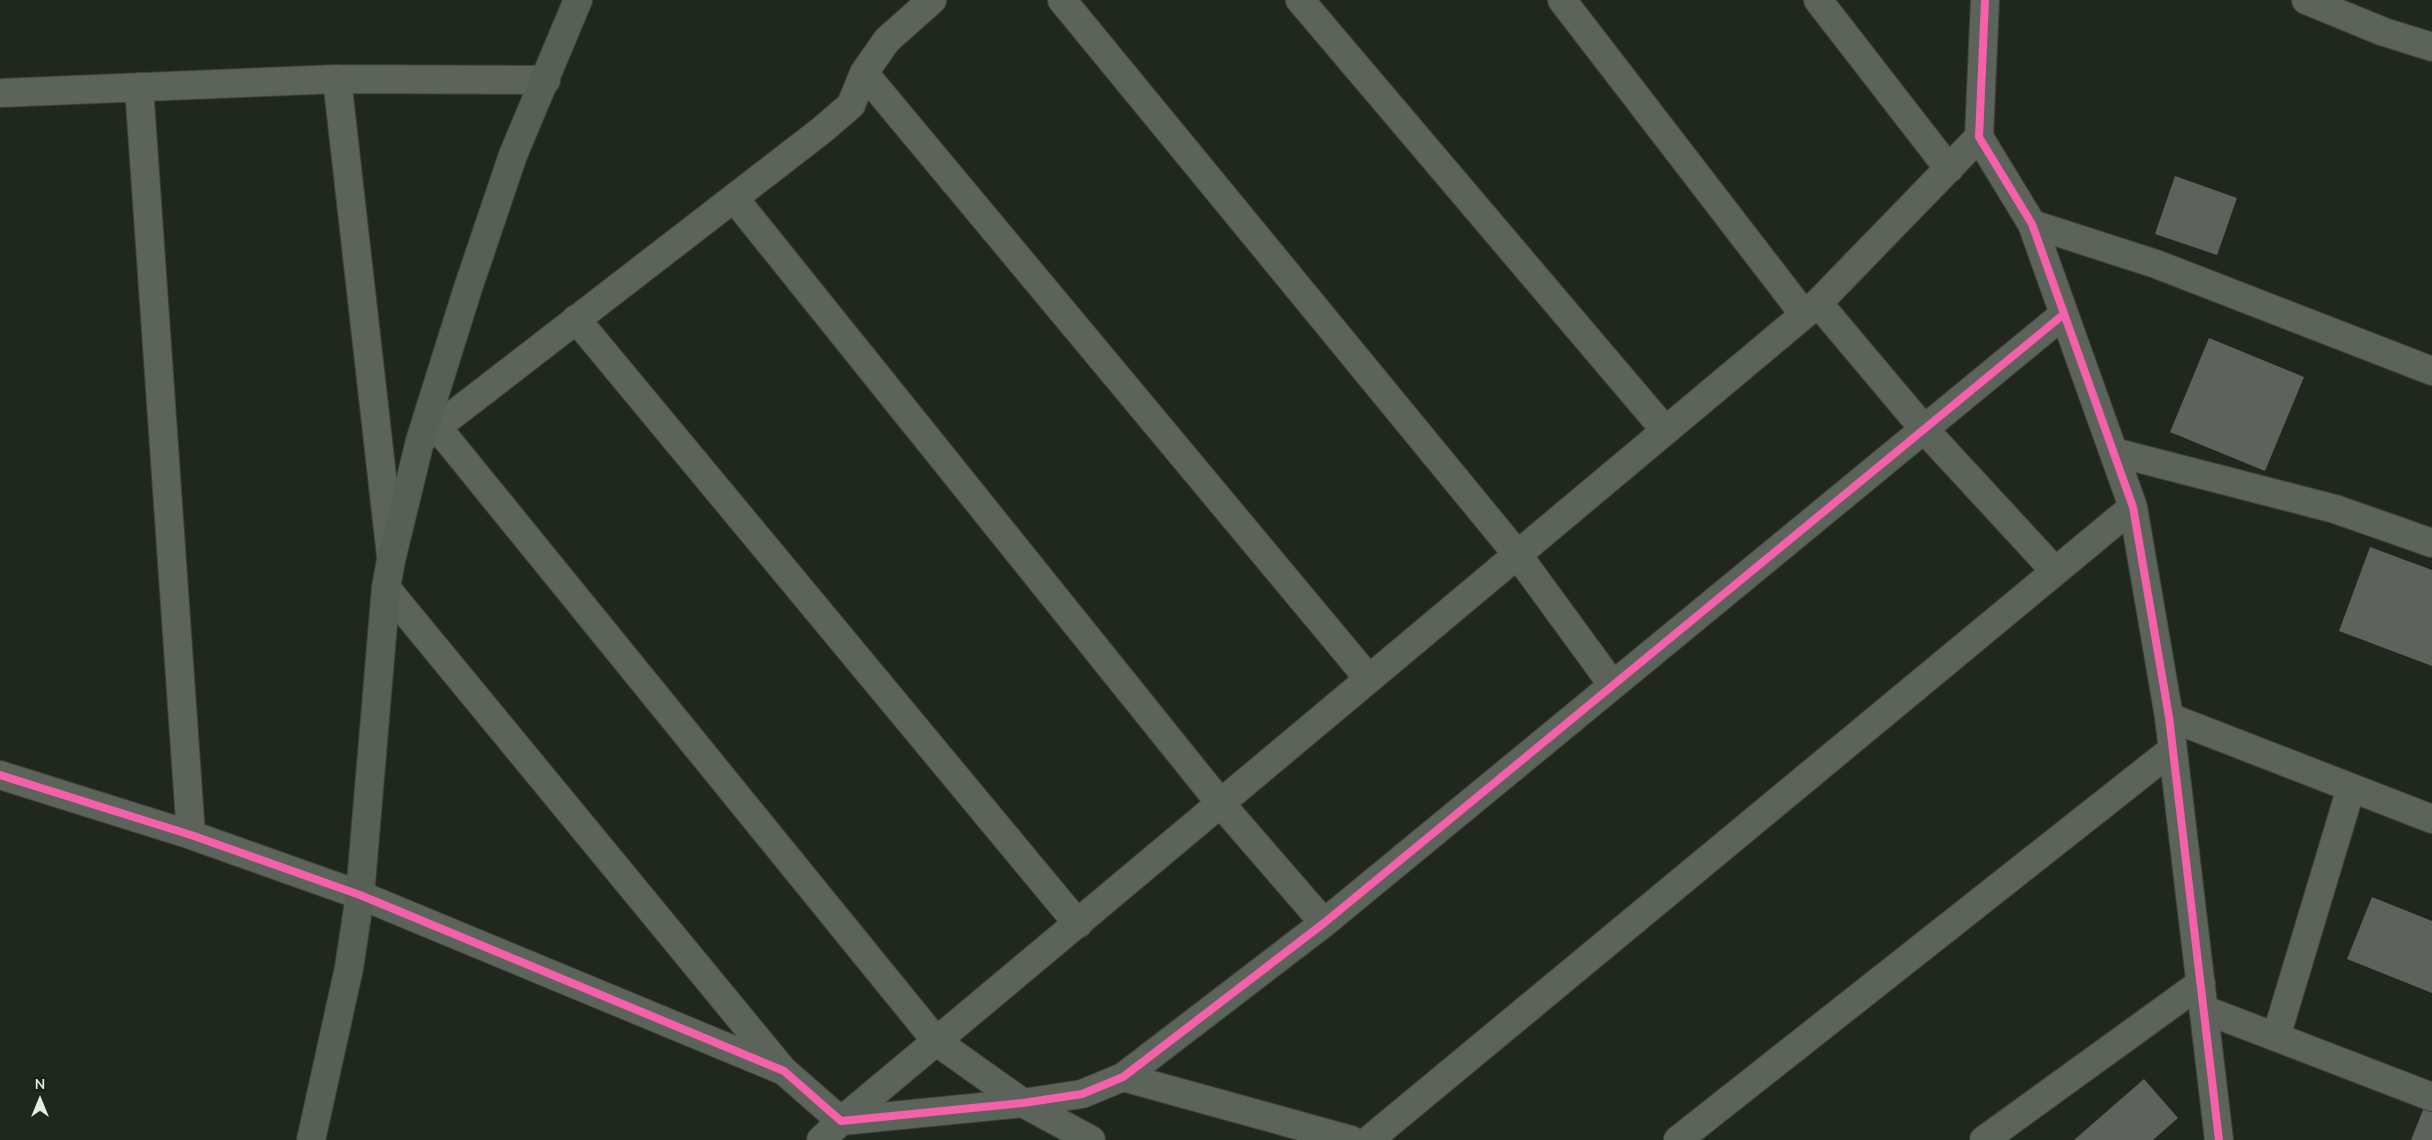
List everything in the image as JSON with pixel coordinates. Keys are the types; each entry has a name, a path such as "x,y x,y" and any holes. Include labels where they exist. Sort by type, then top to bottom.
{"main road":[{"path":"310,1140 349,968 360,895 386,588 391,560 468,288 510,164 578,0"}],"street":[{"path":"932,0 887,40 864,73 851,105 734,198 428,434 937,1042 1023,1103 1091,1140"},
{"path":"1062,0 1517,554 1612,684"},
{"path":"1300,0 1665,430"},
{"path":"1562,0 1810,308 2055,571"},
{"path":"1818,0 1948,168"},
{"path":"1985,0 1979,137 2032,224 2133,507 2169,717 2202,983 2219,1140"},
{"path":"2306,0 2384,32 2432,47"},
{"path":"864,73 1369,679"},
{"path":"0,92 337,78 546,80"},
{"path":"337,78 391,560"},
{"path":"139,87 191,835"},
{"path":"821,1140 841,1121 1810,308 1979,137"},
{"path":"734,198 1221,804 1324,923"},
{"path":"2032,224 2156,264 2432,371"},
{"path":"386,588 784,1071 841,1121 1023,1103 1082,1094 1123,1077 1324,923 1612,684 2064,314"},
{"path":"576,320 1078,924"},
{"path":"2114,452 2335,509 2432,543"},
{"path":"1369,1140 2133,507"},
{"path":"2169,717 2432,820"},
{"path":"1678,1140 2172,750"},
{"path":"0,775 191,835 360,895 784,1071"},
{"path":"2276,1037 2351,788"},
{"path":"1984,1140 2202,983"},
{"path":"2205,1010 2432,1097"},
{"path":"1123,1077 1351,1140"}],"building":[{"path":"2175,176 2237,198 2217,255 2155,234"},
{"path":"2209,338 2304,377 2265,471 2170,432"},
{"path":"2370,547 2432,570 2432,666 2339,631"},
{"path":"2372,897 2432,921 2432,993 2347,959"},
{"path":"2144,1079 2178,1118 2153,1140 2074,1140"},
{"path":"2425,1105 2432,1108 2432,1140 2411,1140"}],"cycle path":[{"path":"1985,0 1979,137 2032,224 2133,507 2169,717 2219,1140"},
{"path":"0,775 191,835 360,895 784,1071 841,1121 1023,1103 1082,1094 1123,1077 1324,923 2064,314"}]}
